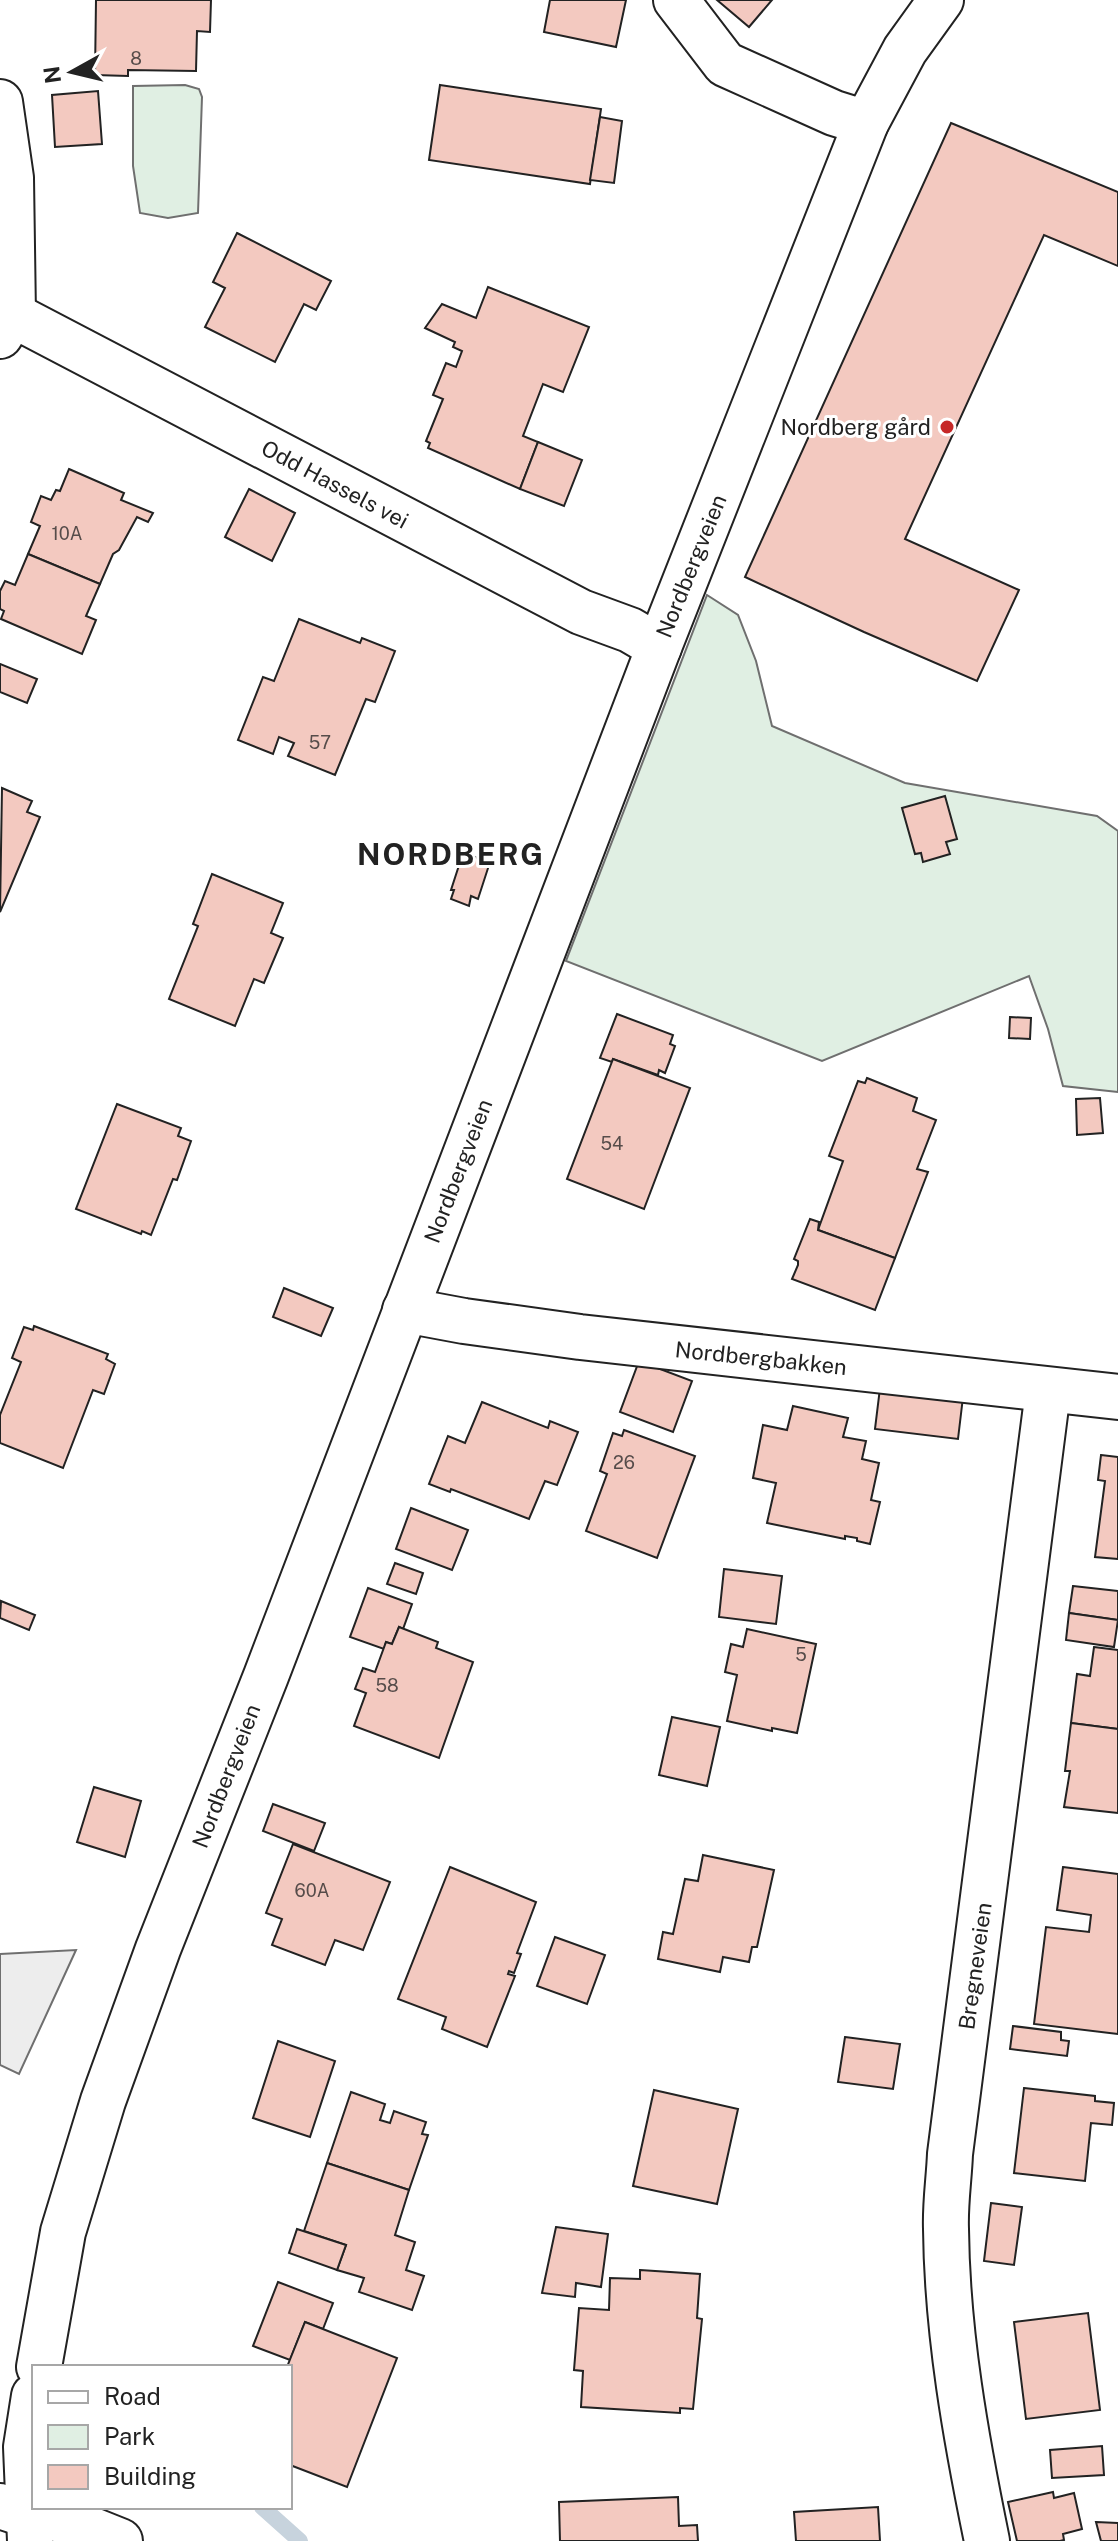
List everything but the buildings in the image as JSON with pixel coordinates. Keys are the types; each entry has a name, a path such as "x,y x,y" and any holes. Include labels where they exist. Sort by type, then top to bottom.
{"street":[{"path":"676,0 725,64 834,113 866,123"},
{"name":"Nordbergveien","path":"39,2365 63,2232 103,2101 158,1949 659,647 866,123 905,50 941,0"},
{"path":"0,102 11,178 6,326"},
{"name":"Odd Hassels vei","path":"6,326 581,612 630,630 659,647"},
{"name":"Nordbergbakken","path":"405,1310 580,1337 1118,1397"},
{"name":"Bregneveien","path":"987,2541 973,2474 954,2340 946,2226 950,2154 1048,1391"},
{"path":"32,2409 19,2521 70,2521 120,2541"}],"green space":[{"path":"185,85 199,89 202,97 198,213 168,218 140,213 133,166 133,86"},
{"path":"707,595 738,615 756,661 772,726 905,783 1097,816 1118,831 1118,1092 1063,1086 1048,1029 1029,976 822,1061 566,961"}],"shaded area":[{"path":"76,1950 19,2074 0,2065 0,1954"}],"waterway":[{"path":"264,2509 300,2541"}],"place":[{"name":"Nordberg gård","path":"947,427"}],"district":[{"name":"NORDBERG","path":"451,854"}]}
